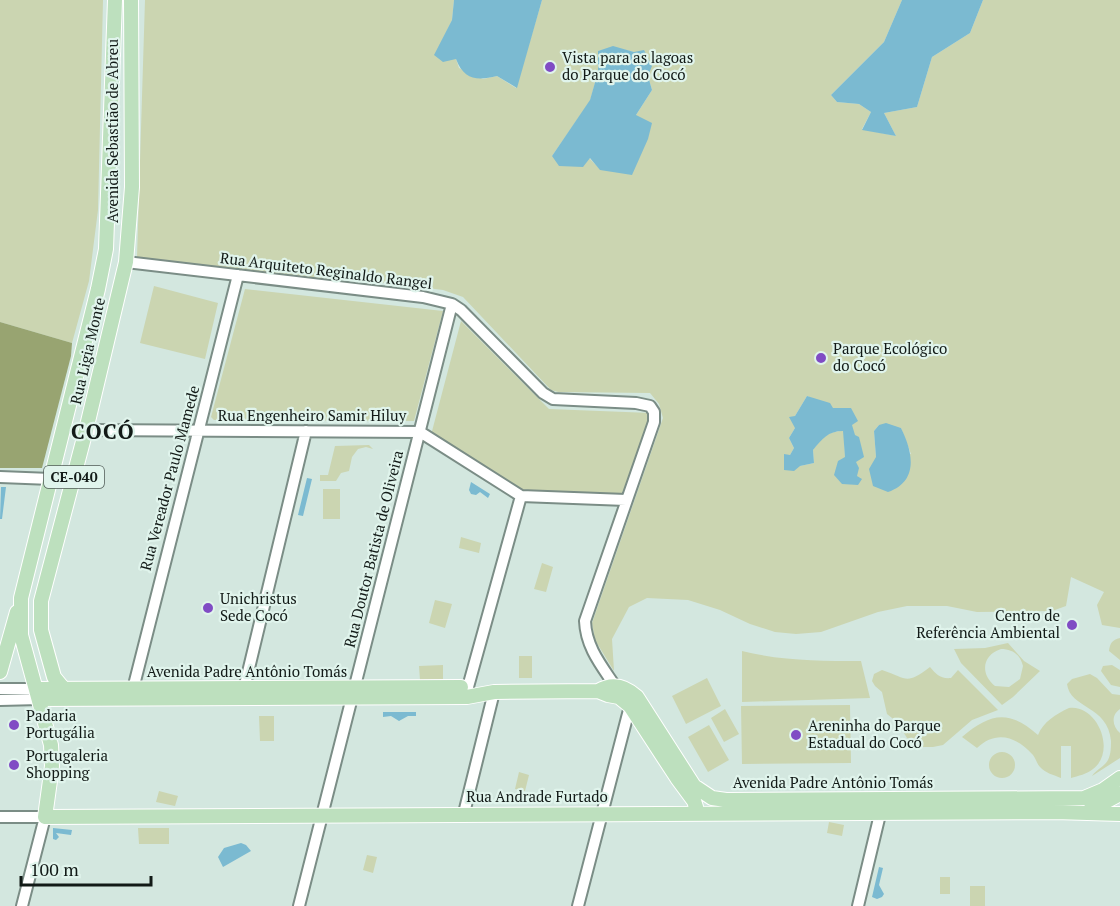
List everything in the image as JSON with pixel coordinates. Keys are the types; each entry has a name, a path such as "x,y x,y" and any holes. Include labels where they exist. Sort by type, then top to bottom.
{"main road":[{"path":"116,0 120,14 121,41 125,48 130,50"},
{"name":"Avenida Sebastião de Abreu","path":"104,261 108,223 116,0"},
{"name":"Avenida Sebastião de Abreu","path":"126,262 132,187 131,0"},
{"path":"113,86 118,81 126,89 130,122"},
{"name":"Rua Ligia Monte","path":"45,817 52,766 51,746 39,694 21,634 21,598 104,261"},
{"name":"Rua Ligia Monte","path":"63,688 54,677 41,630 41,601 86,430 126,262"},
{"path":"0,672 21,598"},
{"name":"Avenida Padre Antônio Tomás","path":"598,691 607,686 615,686 630,691 637,697 694,786 712,798 882,807 1084,798 1103,790 1120,778"},
{"name":"Avenida Padre Antônio Tomás","path":"353,693 468,687 494,692"},
{"name":"Avenida Padre Antônio Tomás","path":"39,694 63,688 243,693"},
{"name":"Avenida Padre Antônio Tomás","path":"39,694 353,693 467,697 494,692 598,691 619,697 630,706"},
{"path":"630,706 694,801 696,807 694,814"},
{"path":"646,730 672,752 677,778"},
{"path":"1073,812 1088,811 1120,794"},
{"name":"Rua Andrade Furtado","path":"45,817 464,813 694,814 882,807 1073,812"},
{"path":"1073,812 1120,813"}],"street":[{"name":"Rua Arquiteto Reginaldo Rangel","path":"126,262 423,297 452,304 461,310 543,393 553,399 636,403 650,406 656,417 585,621 585,631 592,651 615,686"},
{"name":"Rua Vereador Paulo Mamede","path":"133,689 238,275"},
{"name":"Rua Doutor Batista de Oliveira","path":"299,906 452,304"},
{"name":"Rua Engenheiro Samir Hiluy","path":"86,430 420,432 521,496"},
{"path":"243,693 306,431"},
{"path":"0,477 51,479"},
{"path":"468,687 521,496 626,500"},
{"name":"Avenida Padre Antônio Tomás","path":"0,689 39,694"},
{"path":"464,813 494,692"},
{"name":"Avenida Padre Antônio Tomás","path":"0,700 39,694"},
{"path":"578,906 630,706"},
{"path":"858,906 882,807"},
{"name":"Rua Andrade Furtado","path":"0,817 45,817"},
{"path":"22,906 45,817"}],"green space":[{"path":"0,0 103,0 98,210 89,281 72,343 0,322"},
{"name":"Parque Ecológico do Cocó","path":"145,0 454,0 452,20 435,55 456,59 459,68 483,79 497,76 516,88 542,0 902,0 884,42 831,95 837,102 859,104 871,112 862,129 896,136 884,113 917,107 932,57 970,33 983,0 1120,0 1120,628 1102,625 1097,605 1104,592 1071,577 1066,606 1052,611 977,612 947,606 907,606 878,612 821,632 796,634 775,632 688,600 647,598 629,607 612,639 614,671 595,640 592,623 663,418 659,404 650,393 551,390 463,297 443,290 137,258","holes":["613,47 634,52 648,76 652,90 601,170 589,158 552,156 590,101 598,72 598,51","807,396 844,417 853,433 857,476 845,457 844,431 833,432 822,439 813,450 814,463 800,466 785,455 790,455 794,448 789,438 795,428 795,416","879,425 901,428 911,454 876,457 874,431"]},
{"path":"154,286 218,303 205,359 140,343"},
{"path":"245,289 443,311 414,421 214,420 211,417"},
{"path":"461,321 549,409 651,413 623,495 522,493 431,435"},
{"path":"0,322 72,343 71,356 42,468 0,468"},
{"path":"369,445 373,449 366,447 358,449 352,457 349,471 341,473 336,481 320,481 320,475 328,475 335,446"},
{"path":"323,489 340,489 340,519 323,519"},
{"path":"461,537 481,543 479,553 459,548"},
{"path":"542,563 553,567 546,592 534,589"},
{"path":"435,600 452,604 445,628 429,623"},
{"path":"1120,638 1120,660 1109,651 1112,642"},
{"path":"1008,643 1024,661 1040,671 1002,705 961,663 954,649 985,648","holes":["1005,649 1012,651 1020,658 1023,666 1020,679 1009,687 995,686 987,676 985,665 990,656"]},
{"path":"742,651 786,659 861,661 870,698 742,702"},
{"path":"519,656 532,656 532,678 519,678"},
{"path":"443,665 443,679 420,680 419,666"},
{"path":"1112,665 1120,670 1120,687 1111,685 1101,671 1103,666"},
{"path":"930,667 944,678 951,678 958,670 998,710 972,720 943,745 923,747 907,738 897,722 887,714 882,692 872,681 874,674 882,670 907,679"},
{"path":"1090,674 1112,694 1120,695 1120,709 1115,714 1114,721 1120,733 1120,758 1092,776 1109,758 1111,741 1108,729 1097,714 1075,698 1067,684 1072,679"},
{"path":"707,678 721,706 686,724 672,696"},
{"name":"Areninha do Parque Estadual do Cocó","path":"850,705 851,763 742,764 741,706"},
{"path":"1069,708 1088,713 1100,730 1103,741 1100,761 1091,771 1071,778 1071,746 1061,746 1061,778 1042,769 1033,755 1013,740 999,737 984,742 977,748 962,737 982,723 1000,717 1018,721 1038,735 1050,719"},
{"path":"725,709 739,734 724,742 711,718"},
{"path":"259,716 274,716 274,741 260,741"},
{"path":"709,725 729,760 708,772 688,737"},
{"path":"1002,752 1011,756 1015,765 1011,774 1002,778 993,774 989,765 993,756"},
{"path":"519,772 529,775 525,791 515,789"},
{"path":"159,791 178,796 175,806 156,802"},
{"path":"829,822 844,825 842,836 827,833"},
{"path":"138,828 169,828 169,844 139,844"},
{"path":"367,855 377,857 373,873 363,870"},
{"path":"940,877 950,877 950,894 940,894"},
{"path":"970,886 985,886 985,906 970,906"}],"water":[{"path":"454,0 542,0 517,88 497,76 472,77 463,71 456,59 443,62 434,55 452,20"},
{"path":"902,0 983,0 970,33 932,57 917,107 884,113 896,136 862,130 871,112 859,104 837,102 831,95 884,42"},
{"path":"613,46 634,52 644,50 652,66 648,76 652,90 636,115 652,123 648,139 632,175 600,170 590,158 583,167 559,166 552,156 590,100 598,72 598,51"},
{"path":"807,396 830,403 833,408 851,408 858,421 852,425 855,435 859,437 864,457 856,462 859,468 857,476 862,479 858,485 842,484 834,475 838,461 845,457 843,431 829,434 819,442 813,450 814,463 800,466 794,471 784,470 784,454 790,455 794,448 789,438 795,428 789,417 795,416"},
{"path":"886,423 901,428 908,447 911,465 905,481 888,492 873,486 869,469 876,457 874,431 879,425"},
{"path":"307,478 312,479 303,516 298,515"},
{"path":"471,482 490,494 488,498 480,492 476,495 471,494 469,490"},
{"path":"1,487 6,487 2,519 0,519"},
{"path":"383,712 416,712 416,716 408,716 399,721 391,716 383,717"},
{"path":"53,828 72,830 71,835 56,833 59,837 56,840 53,839"},
{"path":"241,843 251,851 223,867 218,857 224,848"},
{"path":"879,867 883,868 879,885 884,894 877,899 872,897"}],"place":[{"name":"Vista para as lagoas do Parque do Cocó","path":"550,67"},
{"name":"Parque Ecológico do Cocó","path":"821,358"},
{"name":"Unichristus Sede Cocó","path":"208,608"},
{"name":"Centro de Referência Ambiental","path":"1072,625"},
{"name":"Padaria Portugália","path":"14,725"},
{"name":"Areninha do Parque Estadual do Cocó","path":"796,735"},
{"name":"Portugaleria Shopping","path":"14,765"}],"district":[{"name":"COCÓ","path":"103,432"}]}
